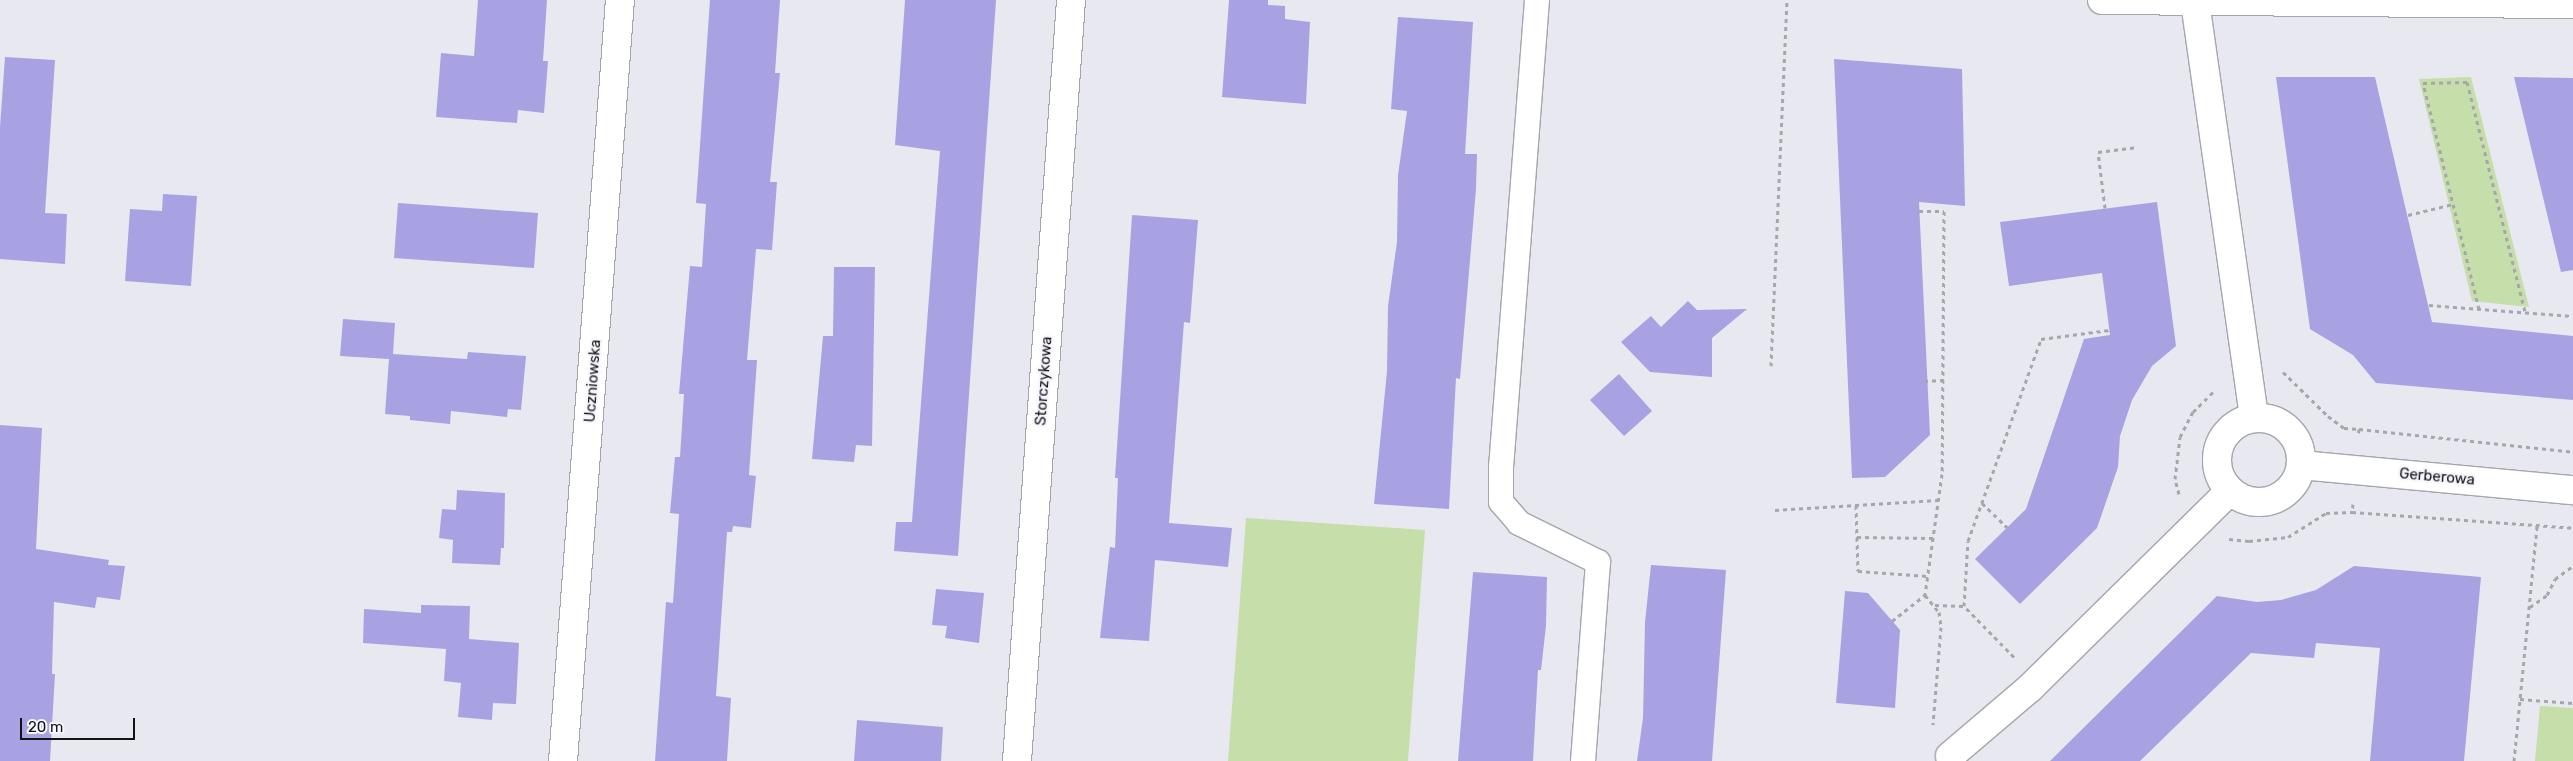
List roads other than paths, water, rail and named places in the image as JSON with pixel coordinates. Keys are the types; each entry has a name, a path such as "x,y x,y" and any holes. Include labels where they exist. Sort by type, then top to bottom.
{"street":[{"name":"Uczniowska","path":"563,761 620,0"},
{"name":"Storczykowa","path":"1017,761 1071,0"},
{"path":"2102,0 2573,4"},
{"path":"2196,2 2254,418"},
{"path":"2254,418 2269,419 2287,428 2300,450 2301,465 2292,486 2274,500 2249,502 2230,491 2217,468 2218,447 2229,430 2254,418"},
{"name":"Gerberowa","path":"2301,465 2573,490"},
{"path":"1950,756 2030,688 2230,491"}],"lane":[{"path":"1537,0 1501,466 1501,502 1519,522 1598,562 1583,761"}]}
